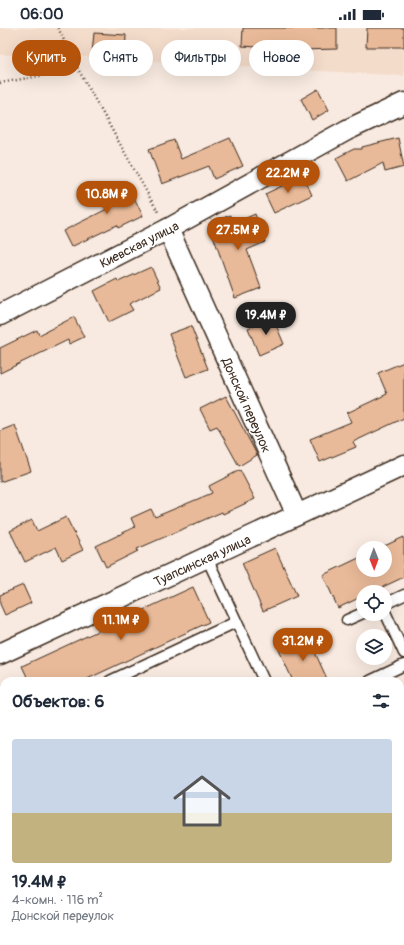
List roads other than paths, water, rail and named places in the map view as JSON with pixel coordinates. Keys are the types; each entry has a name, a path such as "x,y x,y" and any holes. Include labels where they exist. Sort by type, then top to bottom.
{"street":[{"name":"Киевская улица","path":"0,314 168,229 347,130 404,103"},
{"name":"Донской переулок","path":"168,229 297,516"},
{"name":"Туапсинская улица","path":"0,654 404,465"}],"lane":[{"path":"207,558 262,677"},
{"path":"392,601 404,595"},
{"path":"347,620 356,617"},
{"path":"389,621 404,653"},
{"path":"119,677 236,622"},
{"path":"378,677 404,665"}]}
